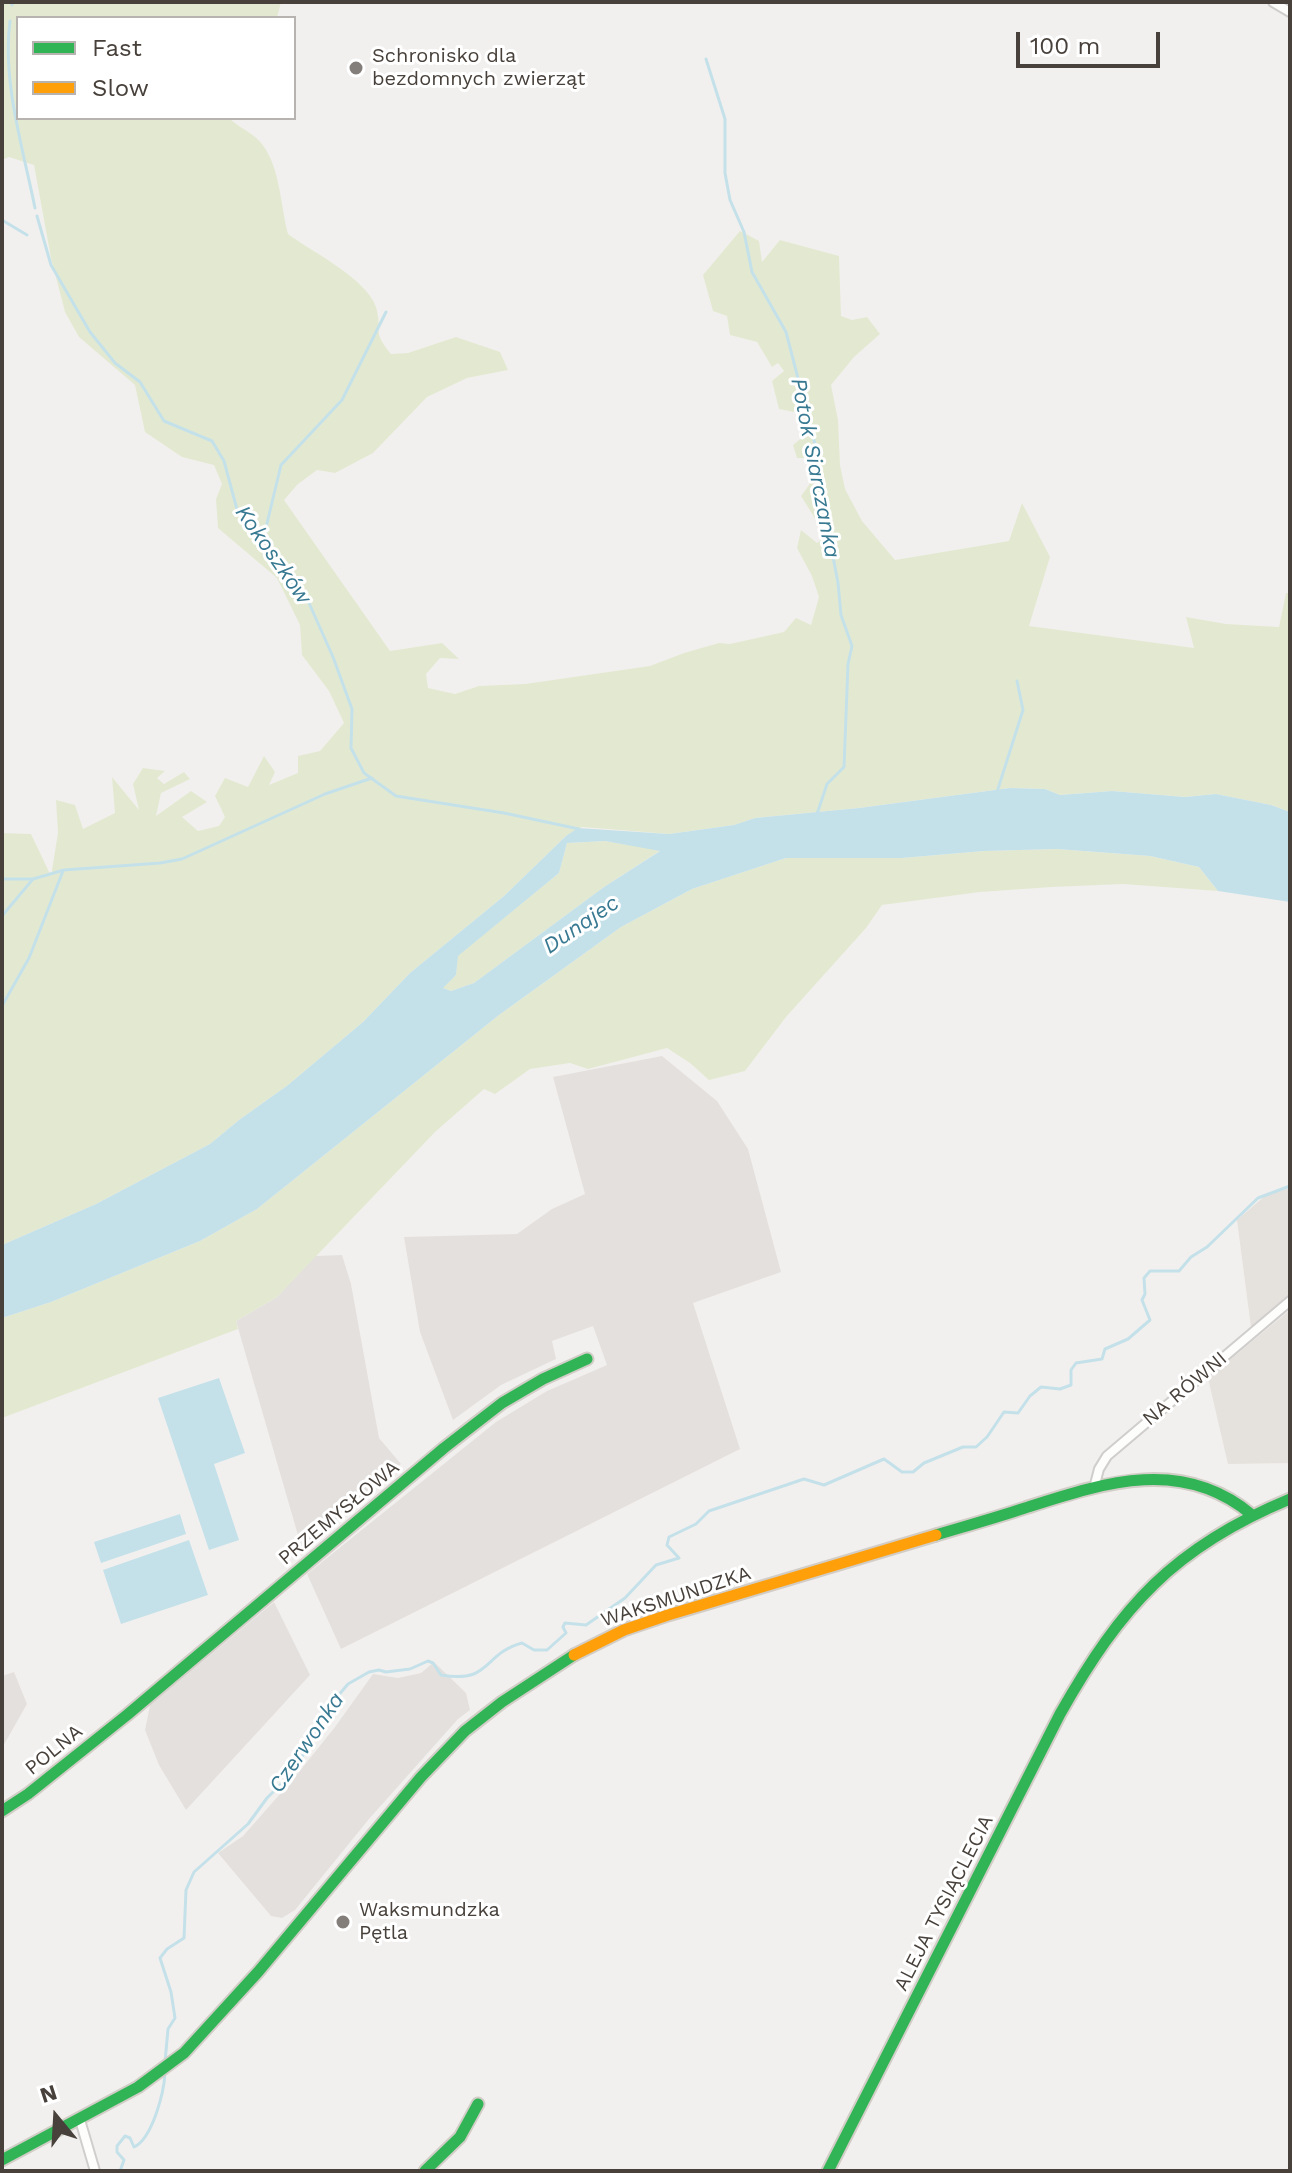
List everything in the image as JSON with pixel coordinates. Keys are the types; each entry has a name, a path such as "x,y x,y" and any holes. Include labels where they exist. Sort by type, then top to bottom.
{"street":[{"path":"1273,2 1290,12"},
{"name":"NA RÓWNI","path":"1094,1488 1099,1469 1107,1456 1290,1301"},
{"name":"PRZEMYSŁOWA","path":"127,1715 444,1448 502,1403 543,1379 587,1359"},
{"name":"WAKSMUNDZKA","path":"2,2160 80,2120 173,2062 198,2040 258,1972 444,1752 477,1721 555,1667 609,1637 641,1624 1094,1488 1131,1480 1165,1479 1209,1486 1252,1515"},
{"name":"ALEJA TYSIĄCLECIA","path":"828,2171 1066,1704 1095,1653 1126,1611 1166,1570 1215,1534 1290,1499"},
{"name":"POLNA","path":"2,1811 127,1715"},
{"path":"425,2171 460,2137 478,2104"},
{"path":"80,2120 95,2171"}],"shaded area":[{"path":"662,1056 717,1101 748,1149 781,1272 693,1303 740,1449 341,1649 307,1574 496,1422 547,1391 607,1365 593,1326 552,1341 556,1359 501,1385 453,1420 420,1332 404,1237 517,1234 552,1209 585,1194 553,1077"},
{"path":"1290,1188 1290,1296 1251,1327 1237,1220 1266,1195"},
{"path":"342,1255 351,1284 379,1438 401,1464 302,1549 236,1321 277,1297 315,1256"},
{"path":"1290,1310 1290,1463 1228,1464 1208,1378"},
{"path":"274,1602 310,1675 186,1810 159,1765 145,1730 150,1705"},
{"path":"434,1662 466,1693 470,1710 458,1719 369,1819 295,1910 282,1918 271,1916 218,1853 243,1836 295,1777 373,1674 398,1678 421,1673"},
{"path":"14,1672 27,1704 2,1748 2,1676"}],"green space":[{"path":"2,2 281,2 278,16 16,16 16,120 231,120 255,137 270,156 288,234 337,266 370,296 378,315 379,335 391,354 408,353 456,337 500,352 508,370 467,378 427,397 373,453 335,473 317,470 298,484 284,500 390,651 442,643 459,659 440,658 426,674 428,688 455,694 479,686 525,684 650,666 719,643 730,644 784,632 796,618 811,625 819,597 797,548 801,530 817,543 826,536 801,496 814,478 810,458 797,458 793,445 804,436 799,413 779,409 772,381 784,371 778,363 772,367 757,342 730,335 727,316 713,311 703,275 740,231 759,241 762,262 780,240 839,256 841,316 852,320 867,317 880,334 854,357 831,385 845,489 862,521 895,560 1009,541 1022,503 1050,557 1029,626 1194,648 1186,617 1226,624 1279,627 1286,593 1290,593 1290,812 1216,794 1185,797 1112,791 1060,795 1045,789 1010,788 755,818 734,825 669,834 582,827 566,836 504,896 410,973 363,1022 288,1085 210,1144 96,1204 2,1245 2,833 31,834 51,876 58,833 56,800 75,805 83,829 115,813 112,777 139,810 133,784 143,768 165,771 157,778 164,784 184,772 190,779 161,793 156,816 191,791 207,802 182,817 198,831 219,826 225,817 215,796 225,778 248,787 264,756 275,772 269,785 298,773 298,756 320,751 344,723 329,691 302,655 300,625 277,578 218,528 216,499 222,484 214,465 182,457 145,432 135,385 79,337 65,312 51,258 34,165 9,157 2,160"},
{"path":"605,841 661,850 604,887 474,983 451,991 442,988 456,975 457,956 559,873 567,843"},
{"path":"1057,849 1150,856 1199,867 1218,891 1123,884 980,892 882,905 866,928 786,1017 745,1071 709,1080 667,1048 588,1069 570,1063 530,1069 495,1094 484,1089 435,1132 277,1297 236,1321 238,1329 2,1418 2,1318 51,1302 200,1241 257,1209 499,1015 621,927 692,889 786,858 902,858"}],"water":[{"name":"Dunajec","path":"1010,788 1045,789 1060,795 1112,791 1185,797 1216,794 1271,805 1290,812 1290,902 1218,891 1199,867 1150,856 1057,849 902,858 786,858 692,889 621,927 499,1015 257,1209 200,1241 51,1302 2,1318 2,1245 96,1204 210,1144 288,1085 363,1022 410,973 504,896 578,828 669,834 734,825 755,818","holes":["605,841 660,851 604,887 474,983 451,991 443,988 456,975 458,956 559,873 567,843"]},
{"path":"219,1378 245,1453 214,1464 239,1540 209,1550 158,1398"},
{"path":"180,1514 186,1534 101,1563 94,1542"},
{"path":"189,1540 208,1595 121,1624 103,1570"}],"waterway":[{"name":"Kokoszków","path":"10,21 9,68 16,118"},
{"name":"Potok Siarczanka","path":"706,59 725,119 725,173 730,200 744,232 752,272 786,332 816,448 818,478 841,615 852,646 848,664 844,767 827,784 817,814"},
{"name":"Kokoszków","path":"16,120 35,208"},
{"name":"Kokoszków","path":"37,216 51,265 90,332 115,363 140,382 164,421 212,441 224,461 238,513 269,548 279,566 309,603 352,709 351,748 364,773 396,796 504,813 579,829"},
{"path":"2,220 27,235"},
{"path":"263,540 281,465 342,400 386,312"},
{"path":"997,792 1023,710 1017,681"},
{"path":"2,879 33,879 64,870 182,859 325,794 372,778"},
{"path":"2,1006 29,958 63,871"},
{"path":"2,916 33,879"},
{"name":"Czerwonka","path":"165,2062 168,2029 175,2018 171,1992 160,1958 167,1949 184,1938 186,1890 194,1872 248,1824 267,1798 293,1772 337,1697 348,1684 369,1672 410,1669 428,1661 441,1675 470,1675 509,1648 522,1643 534,1650 547,1650 566,1633 565,1623 586,1625 625,1598 656,1565 679,1558 667,1545 669,1537 696,1524 709,1511 804,1479 824,1485 884,1459 902,1472 913,1472 924,1463 963,1447 976,1447 1004,1412 1018,1413 1041,1387 1060,1389 1071,1385 1071,1370 1076,1363 1102,1359 1105,1349 1128,1339 1150,1320 1142,1300 1145,1294 1144,1278 1150,1271 1179,1271 1258,1198 1290,1186"},
{"name":"Czerwonka","path":"120,2171 124,2160 117,2152 117,2146 125,2136 130,2138 134,2147 146,2135 159,2103 165,2073"}],"traffic: fast":[{"path":"2,1811 127,1715 444,1448 502,1403 543,1379 587,1359"},
{"path":"936,1535 1084,1490 1142,1480 1170,1480 1198,1486 1225,1497 1252,1515"},
{"path":"828,2171 1060,1714 1105,1642 1154,1584 1182,1560 1249,1518 1290,1499"},
{"path":"2,2160 138,2087 184,2053 258,1972 421,1777 465,1731 502,1702 574,1655"},
{"path":"425,2171 460,2137 478,2104"}],"traffic: slow":[{"path":"574,1655 624,1630 668,1615 936,1535"}],"place":[{"name":"Schronisko dla bezdomnych zwierząt","path":"356,68"},
{"name":"Waksmundzka Pętla","path":"343,1922"}]}
